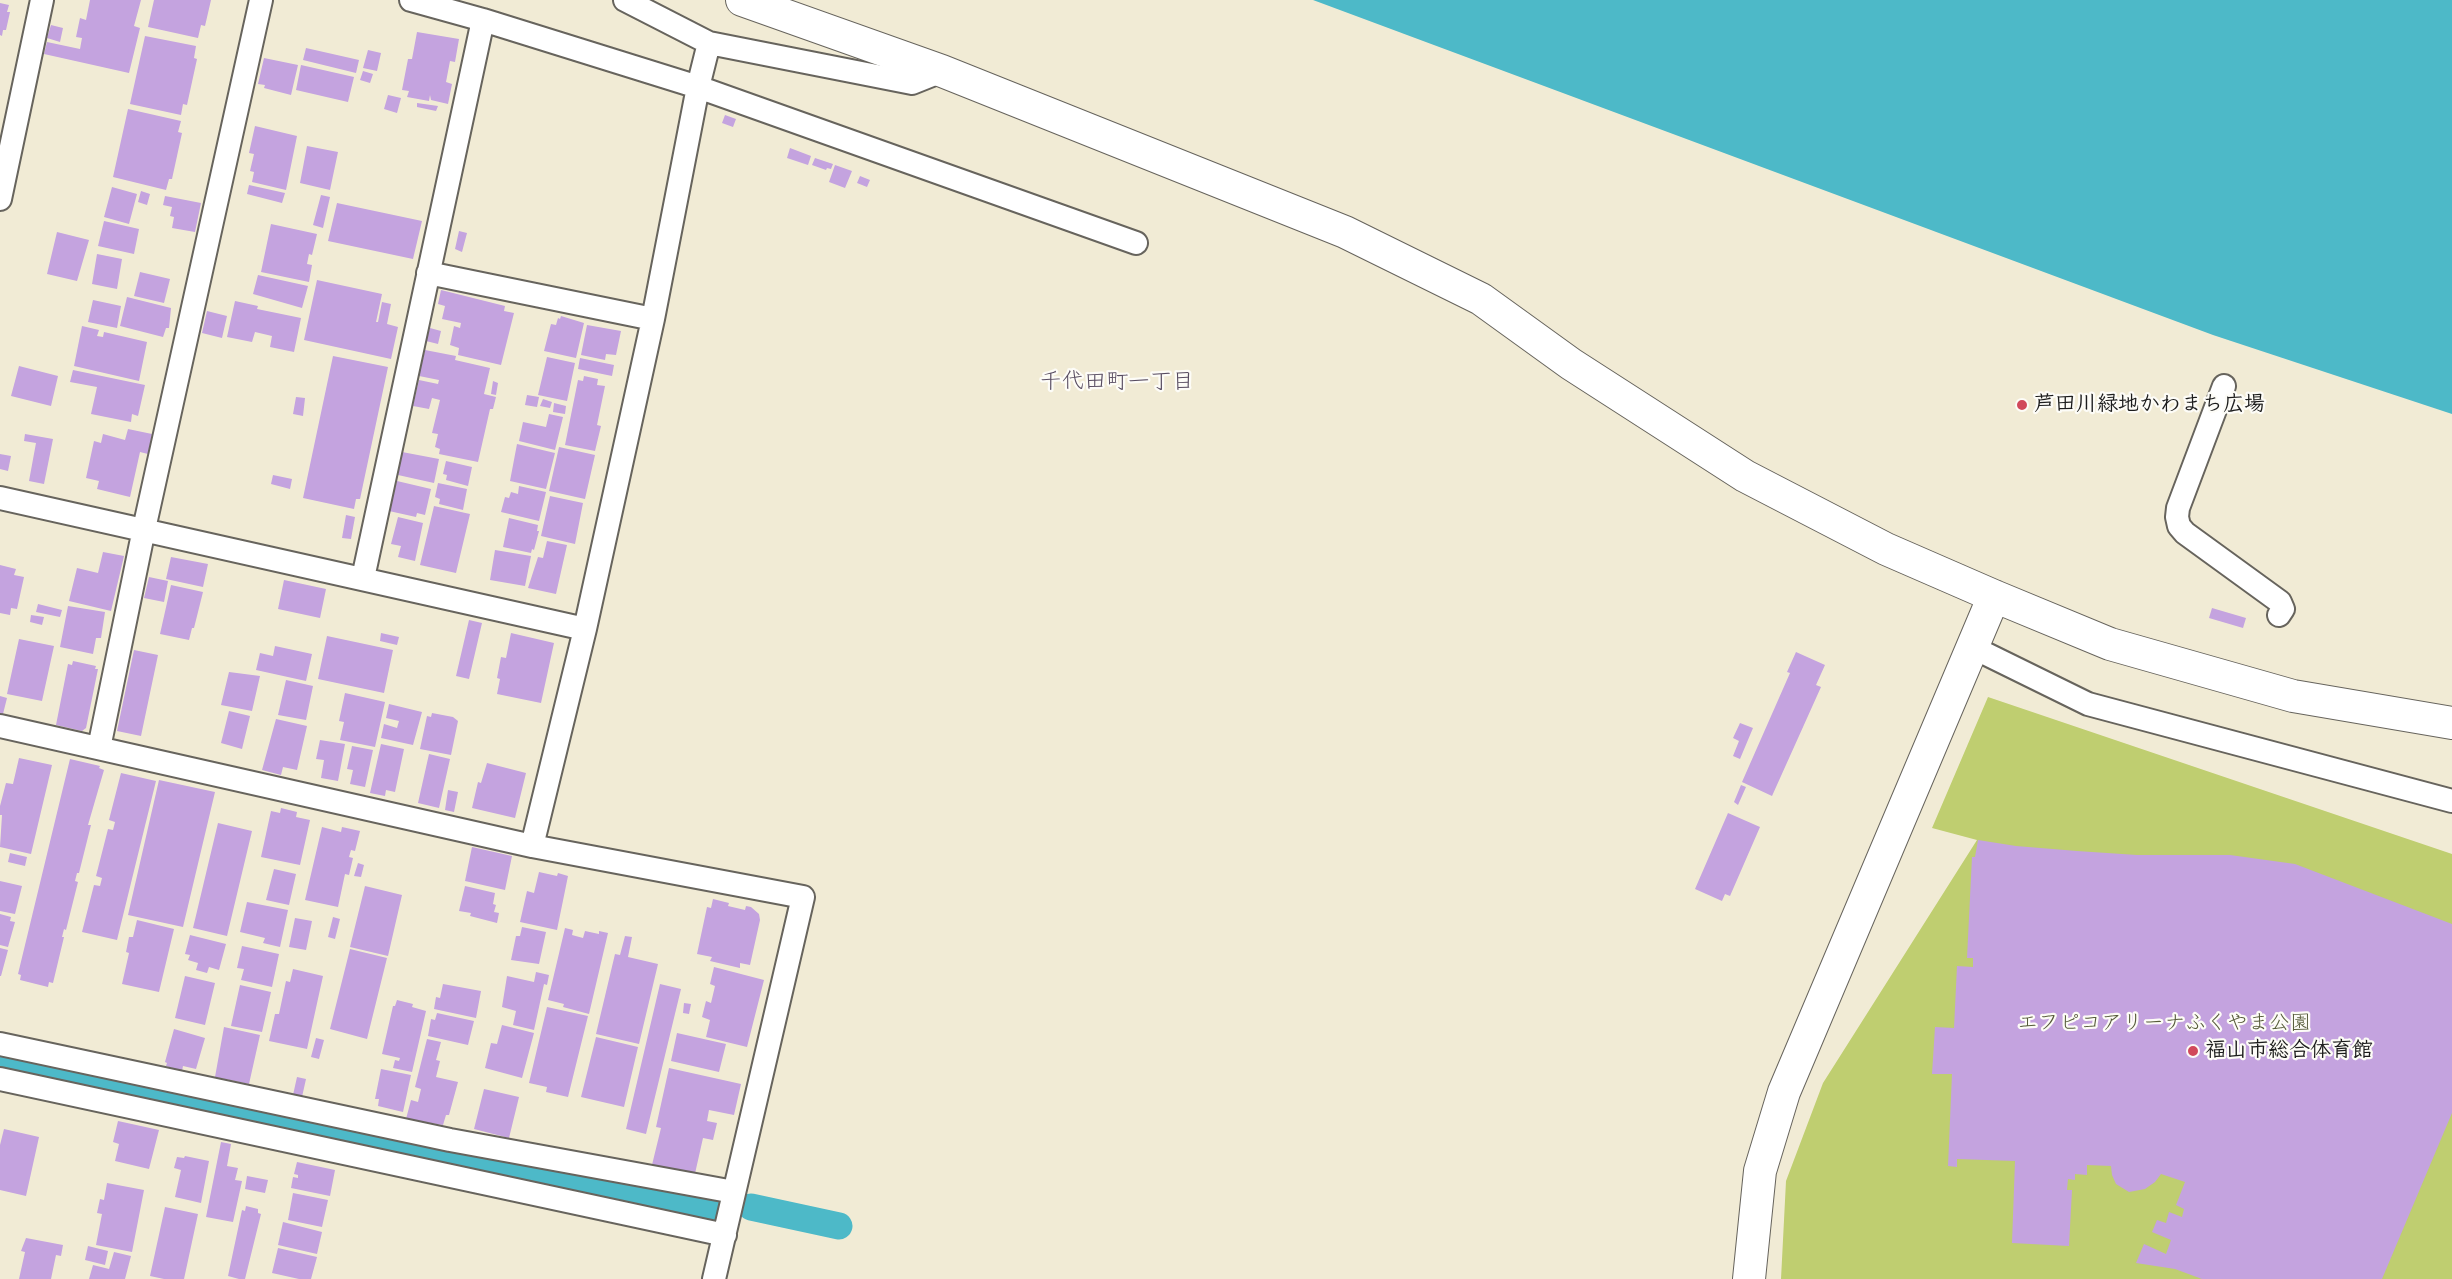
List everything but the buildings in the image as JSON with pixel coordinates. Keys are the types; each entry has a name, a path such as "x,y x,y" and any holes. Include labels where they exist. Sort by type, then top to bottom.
{"street":[{"path":"0,199 42,0"},
{"path":"99,748 144,529 261,0"},
{"path":"411,0 698,87 1137,243"},
{"path":"625,0 709,43 912,83 942,71"},
{"path":"742,0 942,71 1345,232 1481,299 1571,364 1745,476 1886,549 1994,596 2110,644 2293,696 2452,723"},
{"path":"363,578 483,20"},
{"path":"532,846 585,629 654,319 698,87 709,43"},
{"path":"428,273 654,319"},
{"path":"2224,386 2178,508 2177,518 2179,526 2185,533 2280,602 2283,609 2279,615"},
{"path":"0,498 585,629"},
{"path":"1749,1279 1760,1171 1784,1092 1994,596"},
{"path":"1972,647 2088,704 2452,801"},
{"path":"0,726 532,846 803,897 714,1279"},
{"path":"0,1044 450,1140 734,1192"},
{"path":"0,1079 725,1235"}],"green space":[{"name":"エフピコアリーナふくやま公園","path":"1988,697 2452,854 2452,1279 1781,1279 1786,1181 1823,1083 1977,840 1932,828"}],"water":[{"path":"1313,0 2452,0 2452,414 2213,335"}],"waterway":[{"path":"0,1062 711,1211"},
{"path":"751,1207 839,1226"}],"place":[{"name":"芦田川緑地かわまち広場","path":"2022,405"},
{"name":"福山市総合体育館","path":"2193,1051"}],"district":[{"name":"千代田町一丁目","path":"1117,382"}]}
